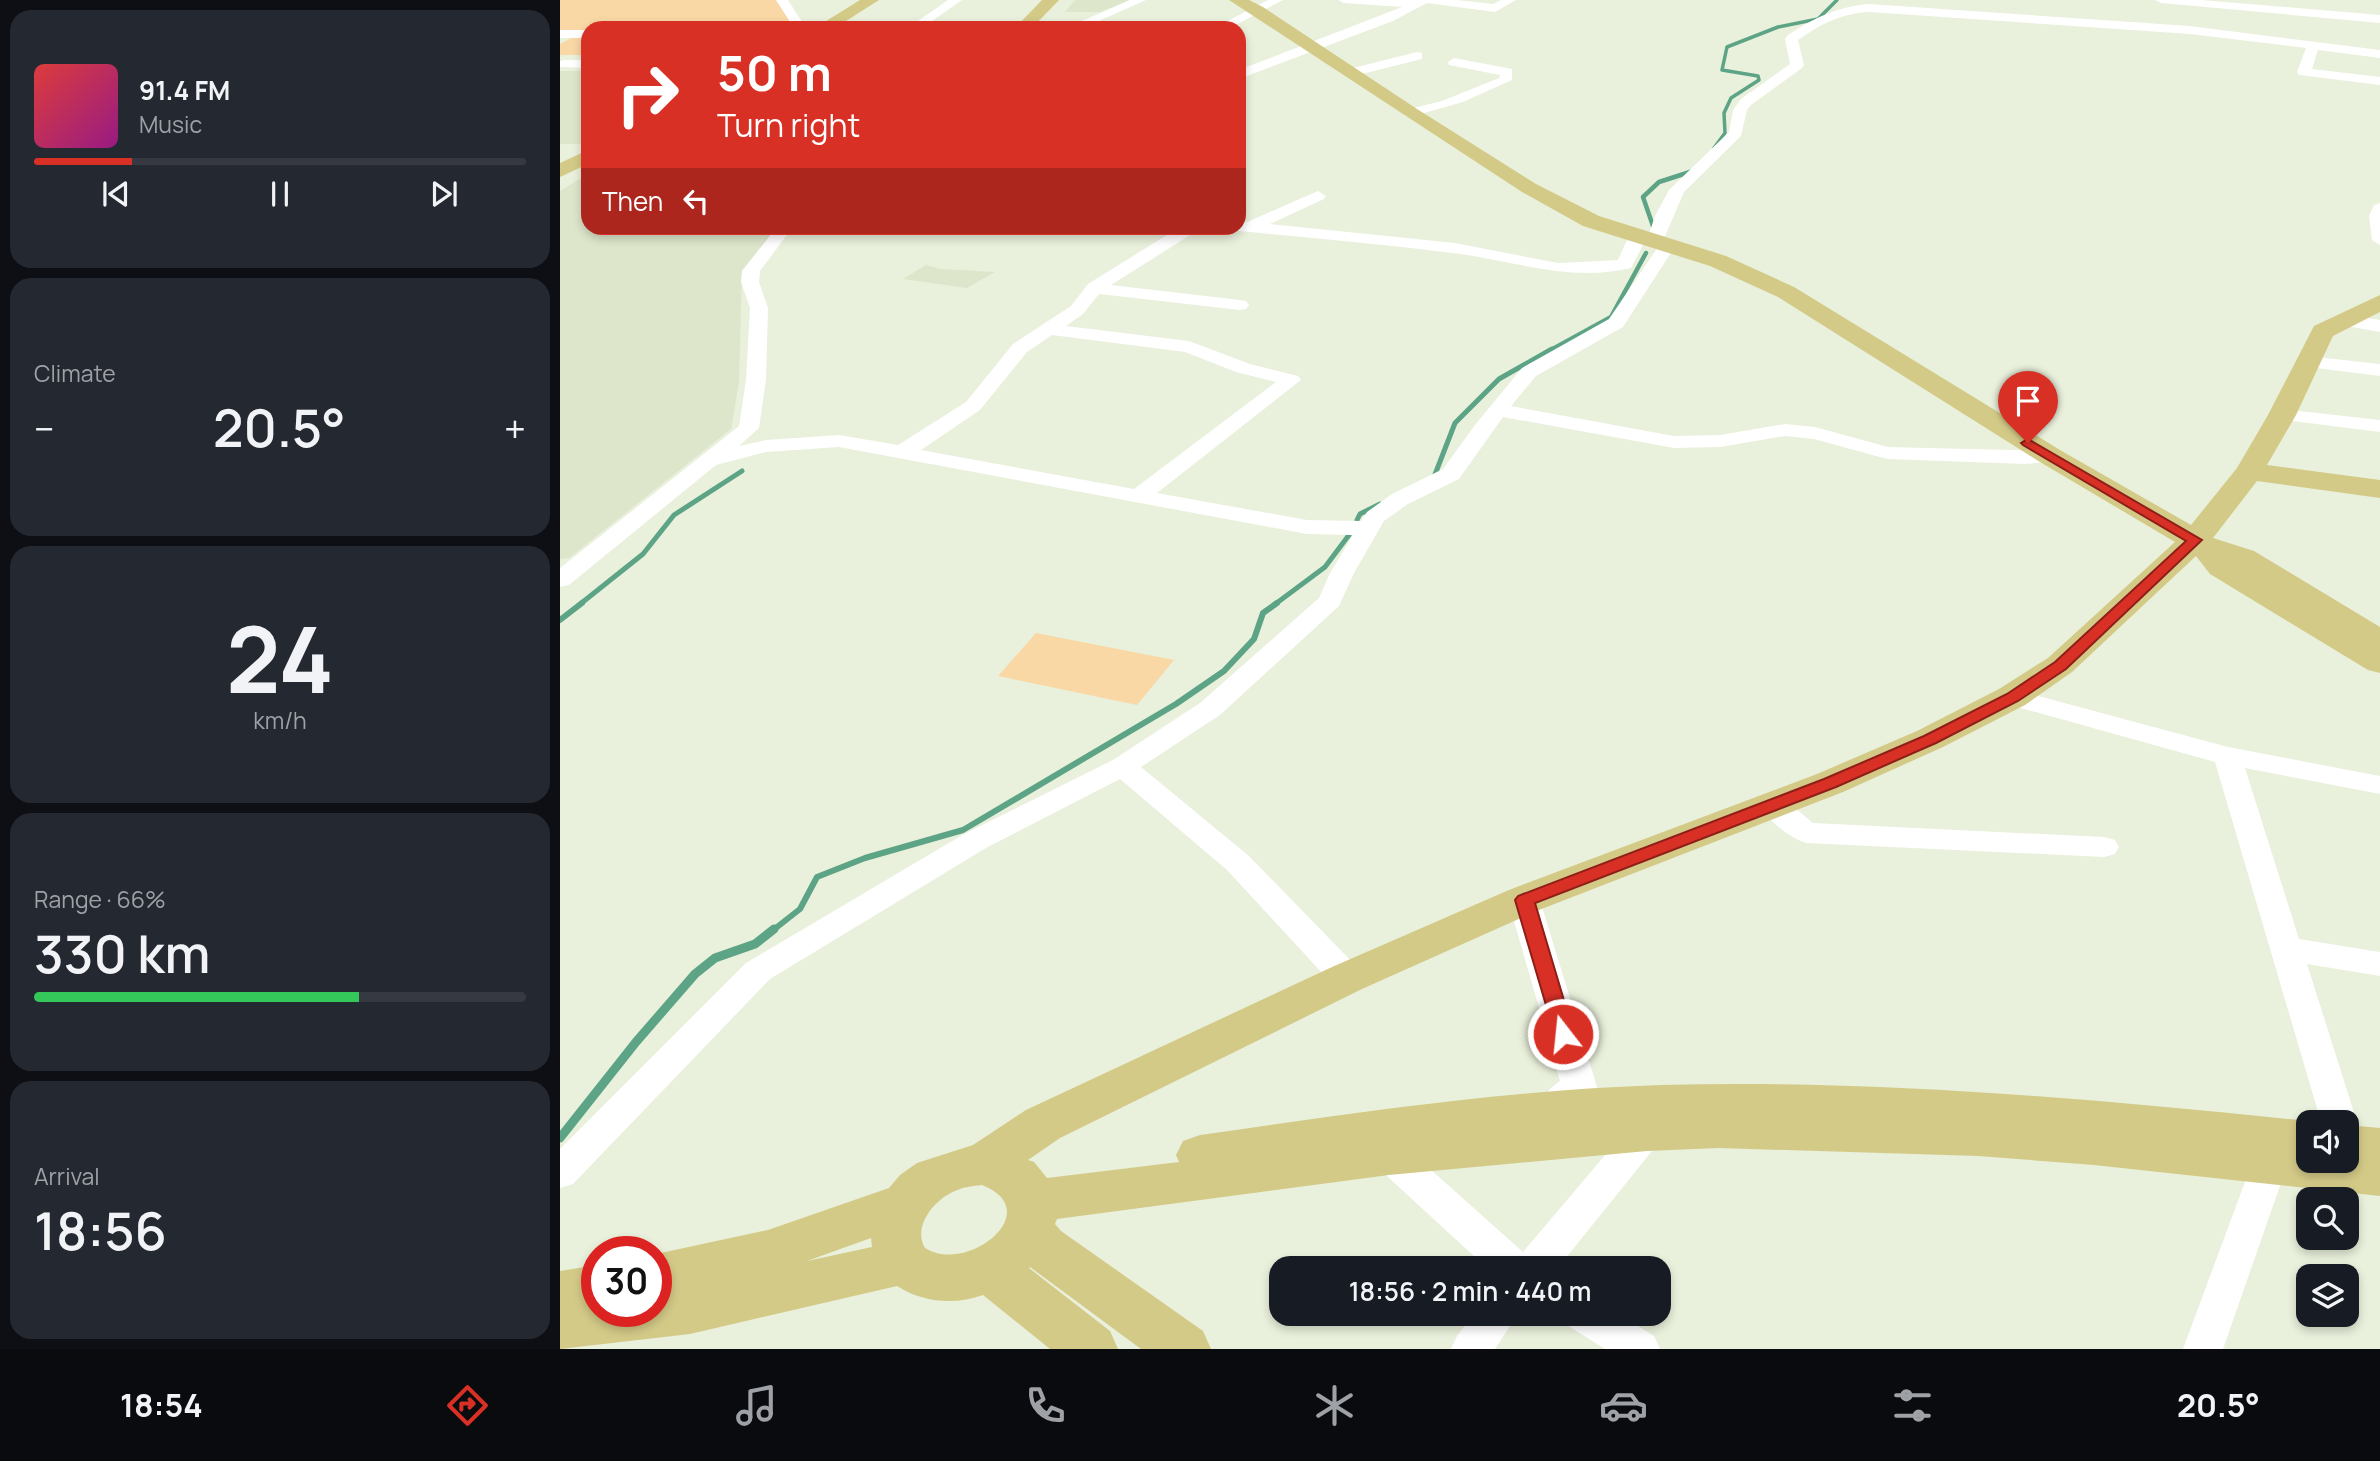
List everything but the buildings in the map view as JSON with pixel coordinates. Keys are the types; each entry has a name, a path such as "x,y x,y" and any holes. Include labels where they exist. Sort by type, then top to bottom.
{"main road":[{"path":"841,21 871,0"},
{"path":"843,21 880,0"},
{"path":"1030,21 1051,0"},
{"path":"1255,2 1350,73 1567,210 1718,261 1786,292 2050,456 2200,543 2243,558 2380,641"},
{"path":"560,171 581,160"},
{"path":"560,181 581,170"},
{"path":"2296,1152 2114,1120 1872,1105 1772,1102 1658,1104 1561,1125 1389,1155 1018,1194 954,1168 927,1182 906,1204 898,1219 895,1234 898,1249 905,1262 917,1272 933,1278 971,1276 990,1269 1013,1252 1018,1194 1043,1124 1347,978 1524,900 1773,805 1930,739 2012,697 2060,665 2200,543 2249,471 2282,415 2323,331 2380,302"},
{"path":"2249,471 2380,489"},
{"path":"2200,543 2221,567 2380,663"},
{"path":"1018,1194 1379,1129 1561,1125 1647,1131 1719,1129 1978,1136 2296,1155"},
{"path":"2359,1151 2380,1148"},
{"path":"2359,1169 2380,1175"},
{"path":"1018,1194 1043,1247 1184,1349"},
{"path":"672,1274 768,1252 906,1204"},
{"path":"560,1327 690,1310 905,1262"},
{"path":"990,1269 1091,1349"},
{"path":"560,1295 581,1292"}],"street":[{"path":"782,0 796,21"},
{"path":"924,21 956,0"},
{"path":"1089,21 1140,0"},
{"path":"1344,0 1423,1 1495,8 1510,0"},
{"path":"2161,0 2380,19"},
{"path":"1246,70 1389,18 1423,1"},
{"path":"1229,21 1255,2"},
{"path":"560,1173 758,971 975,841 1123,766 1210,709 1330,601 1367,528 1385,508 1451,474 1530,372 1616,323 1625,313 1654,261 1654,241 1677,190 1736,133 1740,110 1746,102 1797,65 1791,39 1805,28 1859,6 2190,30 2380,54"},
{"path":"560,34 581,34"},
{"path":"2313,47 2304,72 2380,81"},
{"path":"2362,52 2362,79"},
{"path":"1350,73 1417,56"},
{"path":"1410,113 1440,108 1505,80 1507,72 1454,62"},
{"path":"565,64 581,64"},
{"path":"1246,226 1318,196"},
{"path":"2380,208 2377,216 2380,240"},
{"path":"1246,226 1455,248 1541,266 1573,269 1625,264 1633,244 1654,241"},
{"path":"560,580 750,428 757,380 759,308 750,282 751,271 779,235"},
{"path":"904,451 973,406 1020,348 1077,310 1094,288 1178,235"},
{"path":"1094,288 1240,305"},
{"path":"2342,320 2380,326"},
{"path":"1048,329 1189,347 1243,368 1291,380 1137,497"},
{"path":"2307,362 2380,370"},
{"path":"1498,410 1674,442 1720,441 1784,429 1815,433 1887,453 2050,456"},
{"path":"2282,415 2380,426"},
{"path":"711,460 766,446 839,441 1307,527 1367,528"},
{"path":"2012,697 2227,756 2380,785"},
{"path":"2227,756 2335,1110"},
{"path":"1123,766 1238,863 1347,978"},
{"path":"1773,805 1806,833 2104,847"},
{"path":"1524,900 1579,1087 1560,1099 1561,1125"},
{"path":"2286,948 2380,964"},
{"path":"1544,1256 1647,1131"},
{"path":"1389,1155 1501,1256"},
{"path":"2203,1349 2306,1173"},
{"path":"1471,1349 1489,1326"},
{"path":"1603,1326 1640,1349"}],"shaded area":[{"path":"560,0 776,0 790,21 581,21 581,33 560,33"},
{"path":"1075,0 1130,0 1100,12 1065,12"},
{"path":"573,37 581,37 581,55 560,55 560,44"},
{"path":"560,71 581,71 581,144 560,144"},
{"path":"581,178 581,235 771,235 742,271 739,382 731,429 569,558 560,559 560,191"},
{"path":"926,265 941,269 995,272 967,288 903,279"},
{"path":"1036,633 1174,660 1137,705 998,676"}],"waterway":[{"path":"1714,148 1725,133 1724,113 1731,98 1759,80 1758,76 1722,70 1727,47 1778,27 1818,19 1837,0"},
{"path":"1653,226 1643,197 1659,182 1693,171"},
{"path":"1549,351 1611,317 1646,253"},
{"path":"1434,477 1455,423 1499,379 1552,349"},
{"path":"579,605 643,554 674,515 742,471"},
{"path":"1357,520 1360,514 1380,504"},
{"path":"1274,605 1325,567 1349,535"},
{"path":"560,620 582,603"},
{"path":"772,931 800,909 817,877 865,858 963,830 1176,704 1224,671 1254,639 1263,613 1277,603"},
{"path":"560,1138 636,1042 695,974 715,958 755,944 774,929"}],"route":[{"path":"1563,1034 1524,900 1830,783 1930,739 2012,697 2060,665 2195,540 2028,443"}]}
